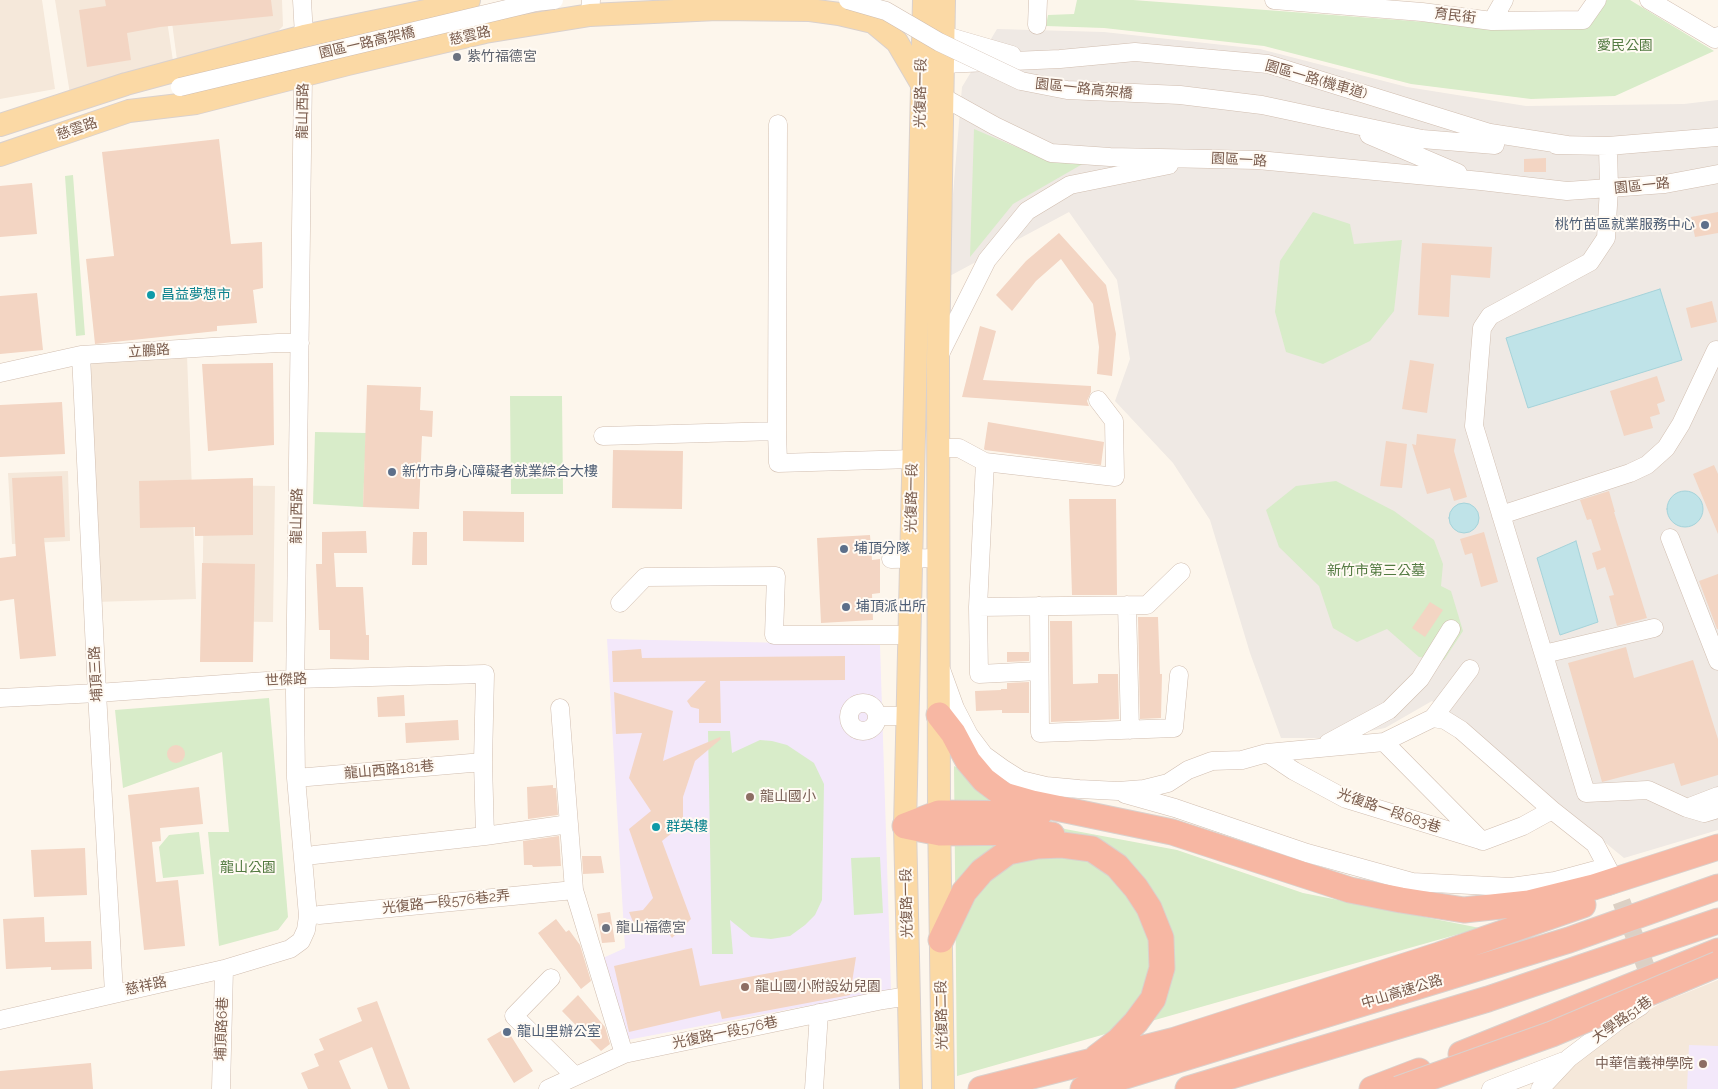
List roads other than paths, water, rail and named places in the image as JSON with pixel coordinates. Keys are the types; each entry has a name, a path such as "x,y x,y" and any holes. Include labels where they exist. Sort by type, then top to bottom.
{"highway":[{"path":"939,715 953,733 968,761 984,780 1004,795 1032,803 1172,832 1350,890 1464,910 1529,903 1576,892 1718,847"},
{"path":"905,826 1033,813 1116,820"},
{"path":"940,823 1005,832 1046,833 1069,838 1092,849 1117,866 1136,888 1149,908 1161,938 1162,968 1153,999 1136,1022 1118,1041 1089,1063"},
{"path":"941,940 964,892 982,871 1008,852 1037,846 1062,845 1092,849"},
{"path":"981,1089 1175,1040 1439,955 1575,908 1718,851"},
{"name":"中山高速公路","path":"1083,1089 1570,940 1718,887"},
{"path":"1188,1089 1488,999 1718,921"},
{"path":"1372,1089 1718,951"},
{"path":"1398,1089 1552,1034 1718,964"},
{"path":"1386,1089 1418,1071"}],"main road":[{"name":"慈雲路","path":"0,125 126,84 304,36 469,0"},
{"name":"光復路一段","path":"910,996 905,826 909,635 901,559 913,459 924,0"},
{"name":"光復路一段","path":"941,940 938,359 944,0"},
{"name":"慈雲路","path":"0,155 129,111 196,103 478,30 485,32 590,8 810,10 839,14 872,22 898,42 921,84"},
{"path":"126,84 180,87"},
{"path":"129,111 180,87"},
{"name":"光復路二段","path":"941,940 943,1089"},
{"path":"910,996 911,1089"}],"street":[{"path":"302,0 304,36"},
{"path":"469,0 478,30"},
{"name":"園區一路高架橋","path":"180,87 536,2 554,0"},
{"name":"園區一路高架橋","path":"848,0 886,11 939,42 1021,81 1067,90 1180,95 1262,105 1337,121"},
{"path":"1037,25 1038,0"},
{"name":"育民街","path":"1274,0 1425,6 1492,20 1583,20 1597,0"},
{"path":"1492,20 1504,0"},
{"path":"1649,0 1715,39 1718,36"},
{"path":"943,35 1006,55 1130,61 1274,76 1385,106 1495,145"},
{"name":"園區一路(機車道)","path":"1060,59 1135,52 1268,64 1490,133 1567,145"},
{"path":"921,84 943,64 1060,59"},
{"name":"龍山西路","path":"290,949 301,941 306,930 308,916 296,778 295,679 303,75"},
{"name":"園區一路","path":"921,84 995,126 1051,153 1110,157 1258,160 1568,191 1665,184 1718,174"},
{"path":"1337,121 1422,139 1495,145 1608,146 1718,137"},
{"path":"1337,121 1442,167 1481,181"},
{"path":"778,124 776,431 778,463 913,459"},
{"path":"1608,146 1609,189 1606,238 1590,262 1490,316 1482,328 1474,426 1586,792 1648,790 1687,808 1704,813 1718,810"},
{"path":"938,359 987,260 1027,211 1070,185 1201,158 1249,170 1350,180 1473,189 1568,191"},
{"name":"立鵬路","path":"0,373 82,355 300,343"},
{"path":"1502,515 1630,473 1647,465 1666,448 1681,424 1716,350"},
{"name":"埔頂三路","path":"82,355 97,693 114,993"},
{"path":"938,448 959,448 986,462 1114,477 1114,421 1098,400"},
{"path":"603,436 776,431"},
{"path":"986,462 978,607 979,674 1039,671"},
{"path":"1670,538 1718,661"},
{"path":"901,559 938,558"},
{"path":"978,607 1148,605 1181,572"},
{"path":"620,603 645,577 776,576 774,635 909,635"},
{"path":"1126,605 1130,730"},
{"path":"1039,606 1040,733 1174,728 1179,675"},
{"path":"1544,654 1654,628"},
{"path":"1321,747 1389,710 1420,679 1451,629"},
{"path":"939,665 955,708 969,735 984,755 1002,768 1021,780 1046,786 1118,791 1144,789 1168,783 1188,770 1212,761 1242,760 1267,753 1384,742 1432,718 1470,669"},
{"name":"世傑路","path":"0,698 295,679 485,674 483,762"},
{"path":"560,708 574,890 624,1054"},
{"path":"878,716 908,716"},
{"path":"1118,791 1175,808 1307,853 1412,882 1511,887 1610,871 1595,844 1552,810 1461,730 1445,720 1432,718"},
{"path":"1384,742 1483,841 1523,826 1552,810"},
{"name":"光復路一段683巷","path":"1267,753 1294,771 1346,799 1483,841"},
{"path":"483,762 484,836"},
{"name":"龍山西路181巷","path":"296,778 483,762"},
{"path":"1687,808 1718,796"},
{"path":"314,855 484,836 569,824"},
{"name":"光復路一段576巷2弄","path":"319,915 574,890"},
{"name":"慈祥路","path":"0,1020 224,969 290,949"},
{"name":"埔頂路6巷","path":"221,1089 224,969"},
{"name":"大學路51巷","path":"1540,1089 1569,1058 1619,1020 1657,996 1718,972"},
{"path":"551,978 514,1016 575,1076"},
{"name":"光復路一段576巷","path":"548,1089 624,1054 910,996"},
{"path":"814,1089 819,1013"},
{"path":"1491,1089 1569,1058"}],"water":[{"path":"1660,289 1682,360 1528,408 1506,338"},
{"path":"1685,491 1692,492 1698,496 1702,502 1702,516 1698,522 1692,526 1685,527 1678,526 1672,522 1668,516 1667,509 1668,502 1672,496 1678,492"},
{"path":"1464,503 1470,504 1478,512 1478,524 1470,532 1464,533 1458,532 1450,524 1449,518 1450,512 1458,504"},
{"path":"1576,541 1598,622 1560,635 1537,558"}],"tunnel":[{"path":"1612,876 1654,989"}],"place":[{"name":"紫竹福德宮","path":"457,57"},
{"name":"桃竹苗區就業服務中心","path":"1705,225"},
{"name":"昌益夢想市","path":"151,295"},
{"name":"新竹市身心障礙者就業綜合大樓","path":"392,472"},
{"name":"埔頂分隊","path":"844,549"},
{"name":"埔頂派出所","path":"846,607"},
{"name":"龍山國小","path":"750,797"},
{"name":"群英樓","path":"656,827"},
{"name":"龍山福德宮","path":"606,928"},
{"name":"龍山國小附設幼兒園","path":"745,987"},
{"name":"龍山里辦公室","path":"507,1032"},
{"name":"中華信義神學院","path":"1703,1064"}],"park label":[{"name":"愛民公園","path":"1625,46"},
{"name":"新竹市第三公墓","path":"1376,571"},
{"name":"龍山公園","path":"248,868"}]}
